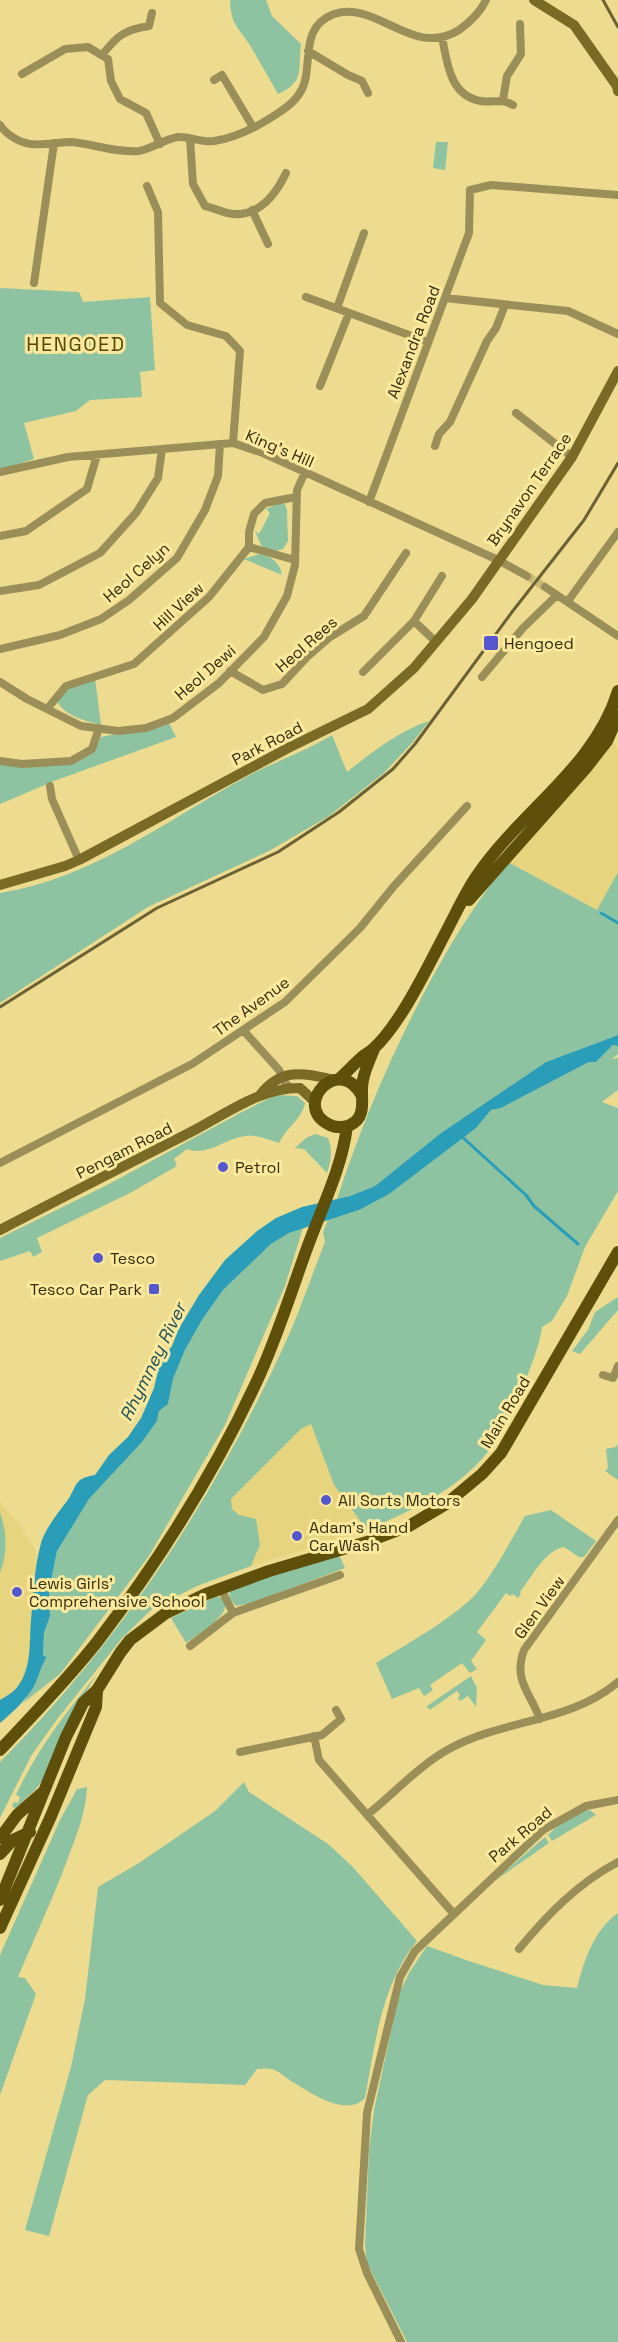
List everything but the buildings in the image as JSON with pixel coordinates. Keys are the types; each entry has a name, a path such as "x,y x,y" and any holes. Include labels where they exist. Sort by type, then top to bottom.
{"main road":[{"path":"374,1049 336,1080 320,1089 315,1102 318,1115 323,1122 330,1126 347,1126 359,1118 362,1111 364,1076 374,1049 414,992 476,876 492,854 598,737 618,691"},
{"path":"447,930 467,902 553,802 586,768 607,741 618,715"},
{"path":"336,1080 353,1084 362,1096"},
{"path":"0,1750 52,1696 96,1643 174,1532 203,1486 257,1381 330,1188 345,1141 347,1126"},
{"name":"Main Road","path":"97,1690 120,1653 147,1626 166,1612 269,1571 367,1542 409,1526 446,1504 482,1474 501,1453 618,1252"},
{"path":"0,1900 83,1703 97,1690"},
{"path":"0,1928 96,1707 97,1690"},
{"path":"0,1838 17,1815 45,1791"},
{"path":"0,1854 13,1840 45,1827"}],"street":[{"path":"0,126 4,131 26,144 72,142 113,150 140,151 178,137 213,141 253,127 284,109 300,95 306,80 308,51 312,36 320,23 333,14 351,10 369,14 422,37 442,38 474,18 486,0"},
{"path":"534,0 574,25 617,86 618,91"},
{"path":"102,55 115,38 130,29 149,26 152,13"},
{"path":"503,100 507,76 521,54 520,24"},
{"path":"442,38 448,72 461,93 481,101 503,100 513,105"},
{"path":"22,74 65,49 88,46 108,59 111,81 120,99 146,113 160,144"},
{"path":"308,51 362,81 368,93"},
{"path":"214,80 222,75 253,127"},
{"path":"190,139 193,184 205,206 234,214 261,208 277,192 286,173"},
{"path":"34,284 54,143"},
{"name":"Alexandra Road","path":"369,502 469,233 470,190 491,185 618,195"},
{"path":"147,186 158,212 160,303 187,325 226,336 240,351 233,443"},
{"path":"252,210 268,244"},
{"path":"337,308 364,233"},
{"path":"306,297 428,342"},
{"path":"445,298 568,311 618,334"},
{"path":"435,446 439,434 450,422 505,305"},
{"path":"320,386 349,313"},
{"name":"Brynavon Terrace","path":"498,560 572,458 618,371"},
{"path":"516,413 572,458"},
{"name":"King's Hill","path":"0,472 68,457 233,443 263,453 498,560 527,576"},
{"name":"Heol Celyn","path":"0,649 60,635 101,620 129,600 177,558 205,510 218,476 220,444"},
{"path":"0,591 39,585 100,553 136,513 158,478 162,449"},
{"path":"0,536 26,531 87,489 97,455"},
{"name":"Heol Dewi","path":"0,682 81,726 118,731 146,728 173,718 219,683 264,637 287,596 295,560 297,490 305,472"},
{"path":"295,560 249,547 249,532 254,514 265,503 296,497"},
{"path":"568,601 618,532"},
{"name":"Hill View","path":"47,709 66,686 134,664 210,597 249,547"},
{"name":"Heol Rees","path":"230,671 263,690 282,684 307,657 330,637 364,615 406,553"},
{"name":"Park Road","path":"0,885 79,860 288,748 368,709 414,668 472,599 498,560"},
{"path":"363,672 414,621 442,576"},
{"path":"545,587 618,636"},
{"path":"482,677 523,628 557,595"},
{"path":"414,621 436,642"},
{"path":"0,761 22,764 71,760 92,749 99,728"},
{"path":"50,786 52,799 79,860"},
{"name":"The Avenue","path":"0,1163 171,1075 285,1002 360,928 394,886 467,806"},
{"path":"243,1030 291,1088 300,1088 315,1102"},
{"path":"282,1077 301,1073 336,1080"},
{"name":"Pengam Road","path":"260,1095 267,1084 282,1077"},
{"name":"Pengam Road","path":"0,1230 260,1095 291,1088"},
{"path":"603,1375 613,1378 618,1366"},
{"name":"Glen View","path":"540,1719 521,1680 521,1659 529,1642 586,1567 618,1520"},
{"path":"190,1646 233,1613 340,1575"},
{"path":"221,1589 233,1613"},
{"path":"367,1815 411,1776 449,1749 491,1732 584,1704 618,1682"},
{"path":"240,1752 326,1732 339,1722 340,1716 336,1710"},
{"path":"314,1736 319,1760 454,1914"},
{"name":"Park Road","path":"401,2342 367,2273 359,2249 367,2113 400,1977 415,1951 527,1843 549,1825 586,1806 618,1800"},
{"path":"519,1949 546,1916 556,1910 596,1874 618,1862"}],"shaded area":[{"path":"612,739 618,748 618,872 597,910 506,861"},
{"path":"311,1423 334,1485 367,1530 251,1566 260,1545 239,1515 232,1509 231,1499 301,1429"},
{"name":"Lewis Girls' Comprehensive School","path":"0,1502 19,1524 36,1551 38,1563 28,1665 20,1684 0,1700"}],"green space":[{"path":"230,0 266,0 272,16 301,44 300,68 293,85 278,94 236,26"},
{"path":"436,142 448,142 445,170 433,168"},
{"path":"0,288 79,292 83,302 150,297 155,370 140,372 142,397 90,400 76,411 24,423 34,459 0,470"},
{"path":"282,502 287,511 288,541 283,549 274,551 262,547 255,531 259,534 270,513 266,509"},
{"path":"259,554 274,560 282,575 244,559"},
{"path":"95,678 101,725 72,715 58,703 66,689"},
{"path":"429,721 384,773 329,816 269,851 148,907 0,1003 0,893 33,886 97,861 128,846 246,777 332,735 347,772 396,736"},
{"path":"169,723 176,737 54,781 0,804 0,763 72,762 101,737"},
{"path":"506,861 597,910 618,872 618,1035 546,1062 441,1133 375,1186 337,1199 372,1104 414,1012 453,941"},
{"path":"613,1045 618,1046 618,1054 612,1059 618,1058 618,1090 602,1102 618,1108 618,1191 585,1247 567,1296 552,1321 542,1327 537,1349 524,1384 492,1446 467,1474 452,1486 419,1506 367,1530 334,1485 311,1424 301,1429 231,1499 232,1509 239,1515 256,1519 260,1545 251,1566 197,1586 152,1609 123,1637 58,1718 31,1756 0,1818 0,1762 85,1668 160,1567 194,1514 256,1405 283,1348 325,1242 323,1232 328,1220 359,1210 476,1128 491,1110 501,1108 589,1062 596,1062"},
{"path":"276,1095 297,1096 305,1103 301,1114 279,1143 246,1136 202,1151 187,1149 174,1159 177,1166 132,1192 37,1238 42,1252 33,1257 30,1251 0,1261 0,1238 109,1184"},
{"path":"315,1134 328,1138 330,1142 331,1156 327,1173 304,1149 295,1148 306,1138"},
{"path":"303,1228 285,1286 225,1425 149,1556 60,1674 23,1703 34,1685 40,1667 47,1658 43,1656 44,1633 50,1616 49,1591 57,1551 67,1532 89,1499 142,1442 157,1421 159,1411 168,1404 173,1379 185,1350 223,1290 271,1244"},
{"path":"618,1297 618,1310 580,1354 572,1351 588,1330 595,1312"},
{"path":"618,1443 618,1480 605,1471 608,1468 606,1449 616,1447"},
{"path":"551,1510 596,1541 584,1557 579,1557 564,1547 557,1549 539,1565 518,1598 506,1593 477,1632 486,1640 471,1661 477,1669 470,1673 462,1663 430,1685 433,1690 424,1696 419,1688 392,1699 376,1663 435,1626 469,1601 492,1573 525,1516"},
{"path":"0,1512 6,1542 0,1573"},
{"path":"339,1555 345,1568 251,1603 236,1606 230,1599 229,1592 235,1588"},
{"path":"217,1596 224,1601 225,1607 222,1614 208,1628 186,1643 171,1618"},
{"path":"97,1674 76,1708 47,1774 36,1789 15,1809 12,1805 14,1802 18,1803 20,1797 16,1795 33,1762 63,1717"},
{"path":"471,1676 477,1688 476,1707 468,1696 460,1701 457,1691 428,1709 427,1706"},
{"path":"244,1782 249,1792 328,1844 352,1866 417,1941 405,1958 387,1996 376,2037 365,2098 358,2103 340,2105 312,2094 277,2071 268,2069 257,2069 245,2085 105,2080 88,2095 49,2236 25,2230 71,2067 85,1999 98,1887 139,1863 215,1811"},
{"path":"87,1787 83,1814 75,1840 18,1977 25,1978 36,1994 0,2095 0,1955 60,1820 77,1789"},
{"path":"590,1810 596,1815 552,1841 548,1835 562,1823 572,1815"},
{"path":"545,1837 549,1843 493,1882"},
{"path":"618,1913 618,2342 407,2342 367,2263 365,2246 369,2150 374,2110 399,1994 409,1973 427,1946 543,1985 577,1988 591,1946 602,1928"}],"water":[{"path":"618,1035 618,1046 613,1045 596,1062 589,1062 501,1108 491,1110 476,1128 389,1194 359,1210 289,1233 271,1244 223,1290 185,1350 173,1379 168,1404 159,1411 157,1421 142,1442 89,1499 57,1551 49,1591 50,1616 44,1633 43,1656 47,1657 30,1693 0,1723 0,1700 16,1689 26,1668 35,1575 44,1535 76,1484 82,1479 95,1475 109,1455 128,1437 141,1418 154,1388 160,1363 172,1346 178,1330 199,1295 225,1260 257,1231 276,1218 302,1207 350,1196 375,1186 441,1133 546,1062"}],"waterway":[{"path":"601,913 618,923"},
{"path":"460,1135 526,1195 534,1206 578,1244"}],"tunnel":[{"path":"527,576 545,587"}],"railway":[{"path":"603,0 618,27"},
{"path":"0,1007 157,908 278,852 339,812 393,769 415,744 512,612 584,520 618,463"}],"place":[{"name":"Hengoed","path":"491,643"},
{"name":"Petrol","path":"223,1167"},
{"name":"Tesco","path":"98,1258"},
{"name":"Tesco Car Park","path":"154,1289"},
{"name":"All Sorts Motors","path":"326,1500"},
{"name":"Adam's Hand Car Wash","path":"297,1536"},
{"name":"Lewis Girls' Comprehensive School","path":"17,1592"}],"district":[{"name":"HENGOED","path":"76,344"}],"water label":[{"name":"Rhymney River","path":"153,1362"}]}
